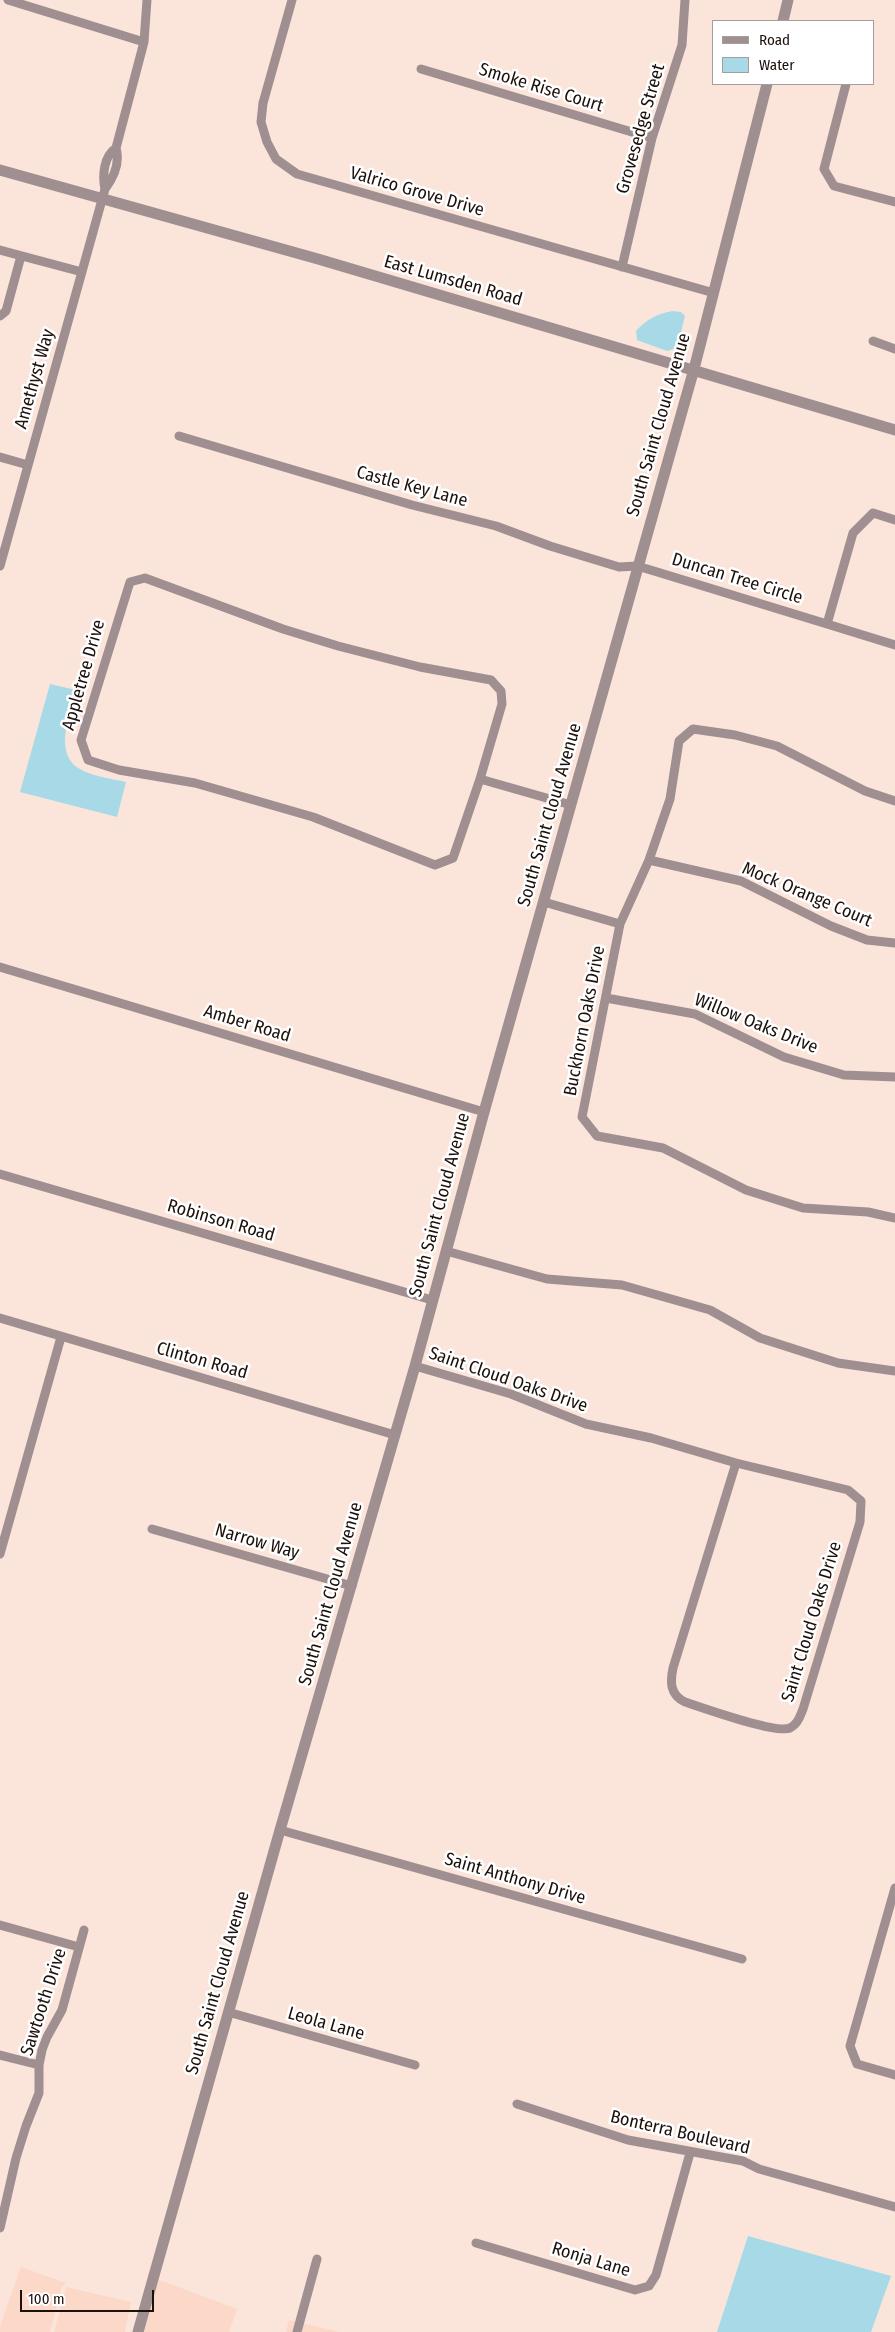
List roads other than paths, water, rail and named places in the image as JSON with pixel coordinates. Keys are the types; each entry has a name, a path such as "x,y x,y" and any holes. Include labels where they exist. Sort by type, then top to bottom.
{"street":[{"path":"8,0 144,42"},
{"name":"Amethyst Way","path":"0,566 104,194 112,180 118,156 116,148 144,42 147,0"},
{"name":"Valrico Grove Drive","path":"292,0 263,104 261,122 267,142 276,159 296,174 714,293"},
{"name":"Grovesedge Street","path":"622,267 652,138 682,45 685,0"},
{"path":"783,20 788,0"},
{"name":"Smoke Rise Court","path":"421,69 652,138"},
{"name":"South Saint Cloud Avenue","path":"138,2332 280,1830 396,1436 484,1112 694,369 767,85"},
{"path":"846,85 824,169 834,186 895,202"},
{"name":"East Lumsden Road","path":"0,170 104,194 895,430"},
{"path":"0,250 82,272"},
{"path":"0,316 6,310 20,256"},
{"path":"873,341 895,349"},
{"name":"Castle Key Lane","path":"179,436 386,498 496,526 550,546 619,567 637,566"},
{"path":"0,457 28,465"},
{"path":"827,624 853,533 874,513 895,520"},
{"name":"Duncan Tree Circle","path":"637,566 895,645"},
{"name":"Appletree Drive","path":"145,578 283,629 338,646 420,667 491,680 501,691 502,704 480,779 453,858 435,865 313,817 195,783 119,770 88,760 81,740 130,582 145,578"},
{"name":"Buckhorn Oaks Drive","path":"895,801 865,792 777,746 735,735 693,729 679,741 670,798 648,860 620,924 582,1117 597,1136 663,1148 746,1190 803,1208 868,1212 895,1218"},
{"path":"480,779 570,805"},
{"name":"Mock Orange Court","path":"648,860 741,881 831,926 867,940 895,943"},
{"name":"Buckhorn Oaks Drive","path":"544,902 620,924"},
{"name":"Amber Road","path":"0,967 484,1112"},
{"name":"Willow Oaks Drive","path":"606,998 695,1014 784,1057 844,1075 895,1077"},
{"name":"Robinson Road","path":"0,1174 432,1300"},
{"path":"446,1251 547,1279 622,1285 710,1310 760,1338 838,1363 895,1371"},
{"name":"Clinton Road","path":"0,1318 396,1436"},
{"path":"0,1554 61,1337"},
{"name":"Saint Cloud Oaks Drive","path":"415,1366 511,1394 586,1424 651,1438 736,1464 848,1490 861,1501 860,1522 803,1709 796,1723 786,1729 771,1728 685,1702 676,1697 672,1688 673,1668 736,1464"},
{"name":"Narrow Way","path":"152,1529 352,1586"},
{"name":"Saint Anthony Drive","path":"280,1830 742,1960"},
{"path":"895,1888 850,2046 857,2064 895,2075"},
{"path":"0,1925 79,1947"},
{"name":"Sawtooth Drive","path":"0,2228 4,2200 26,2126 39,2093 39,2065 47,2036 62,2010 84,1930"},
{"name":"Leola Lane","path":"228,2012 415,2065"},
{"path":"0,2055 39,2065"},
{"name":"Bonterra Boulevard","path":"517,2104 628,2140 690,2153 743,2161 759,2169 895,2207"},
{"name":"Ronja Lane","path":"476,2243 635,2290 649,2286 656,2275 690,2153"},
{"path":"297,2332 317,2259"}],"water":[{"path":"673,311 681,312 685,316 677,348 667,351 637,340 636,331 644,324 657,315"},
{"path":"50,684 76,690 68,721 65,743 67,754 72,762 90,774 126,782 117,817 20,792"},
{"path":"748,2236 891,2276 871,2332 717,2332"}]}
